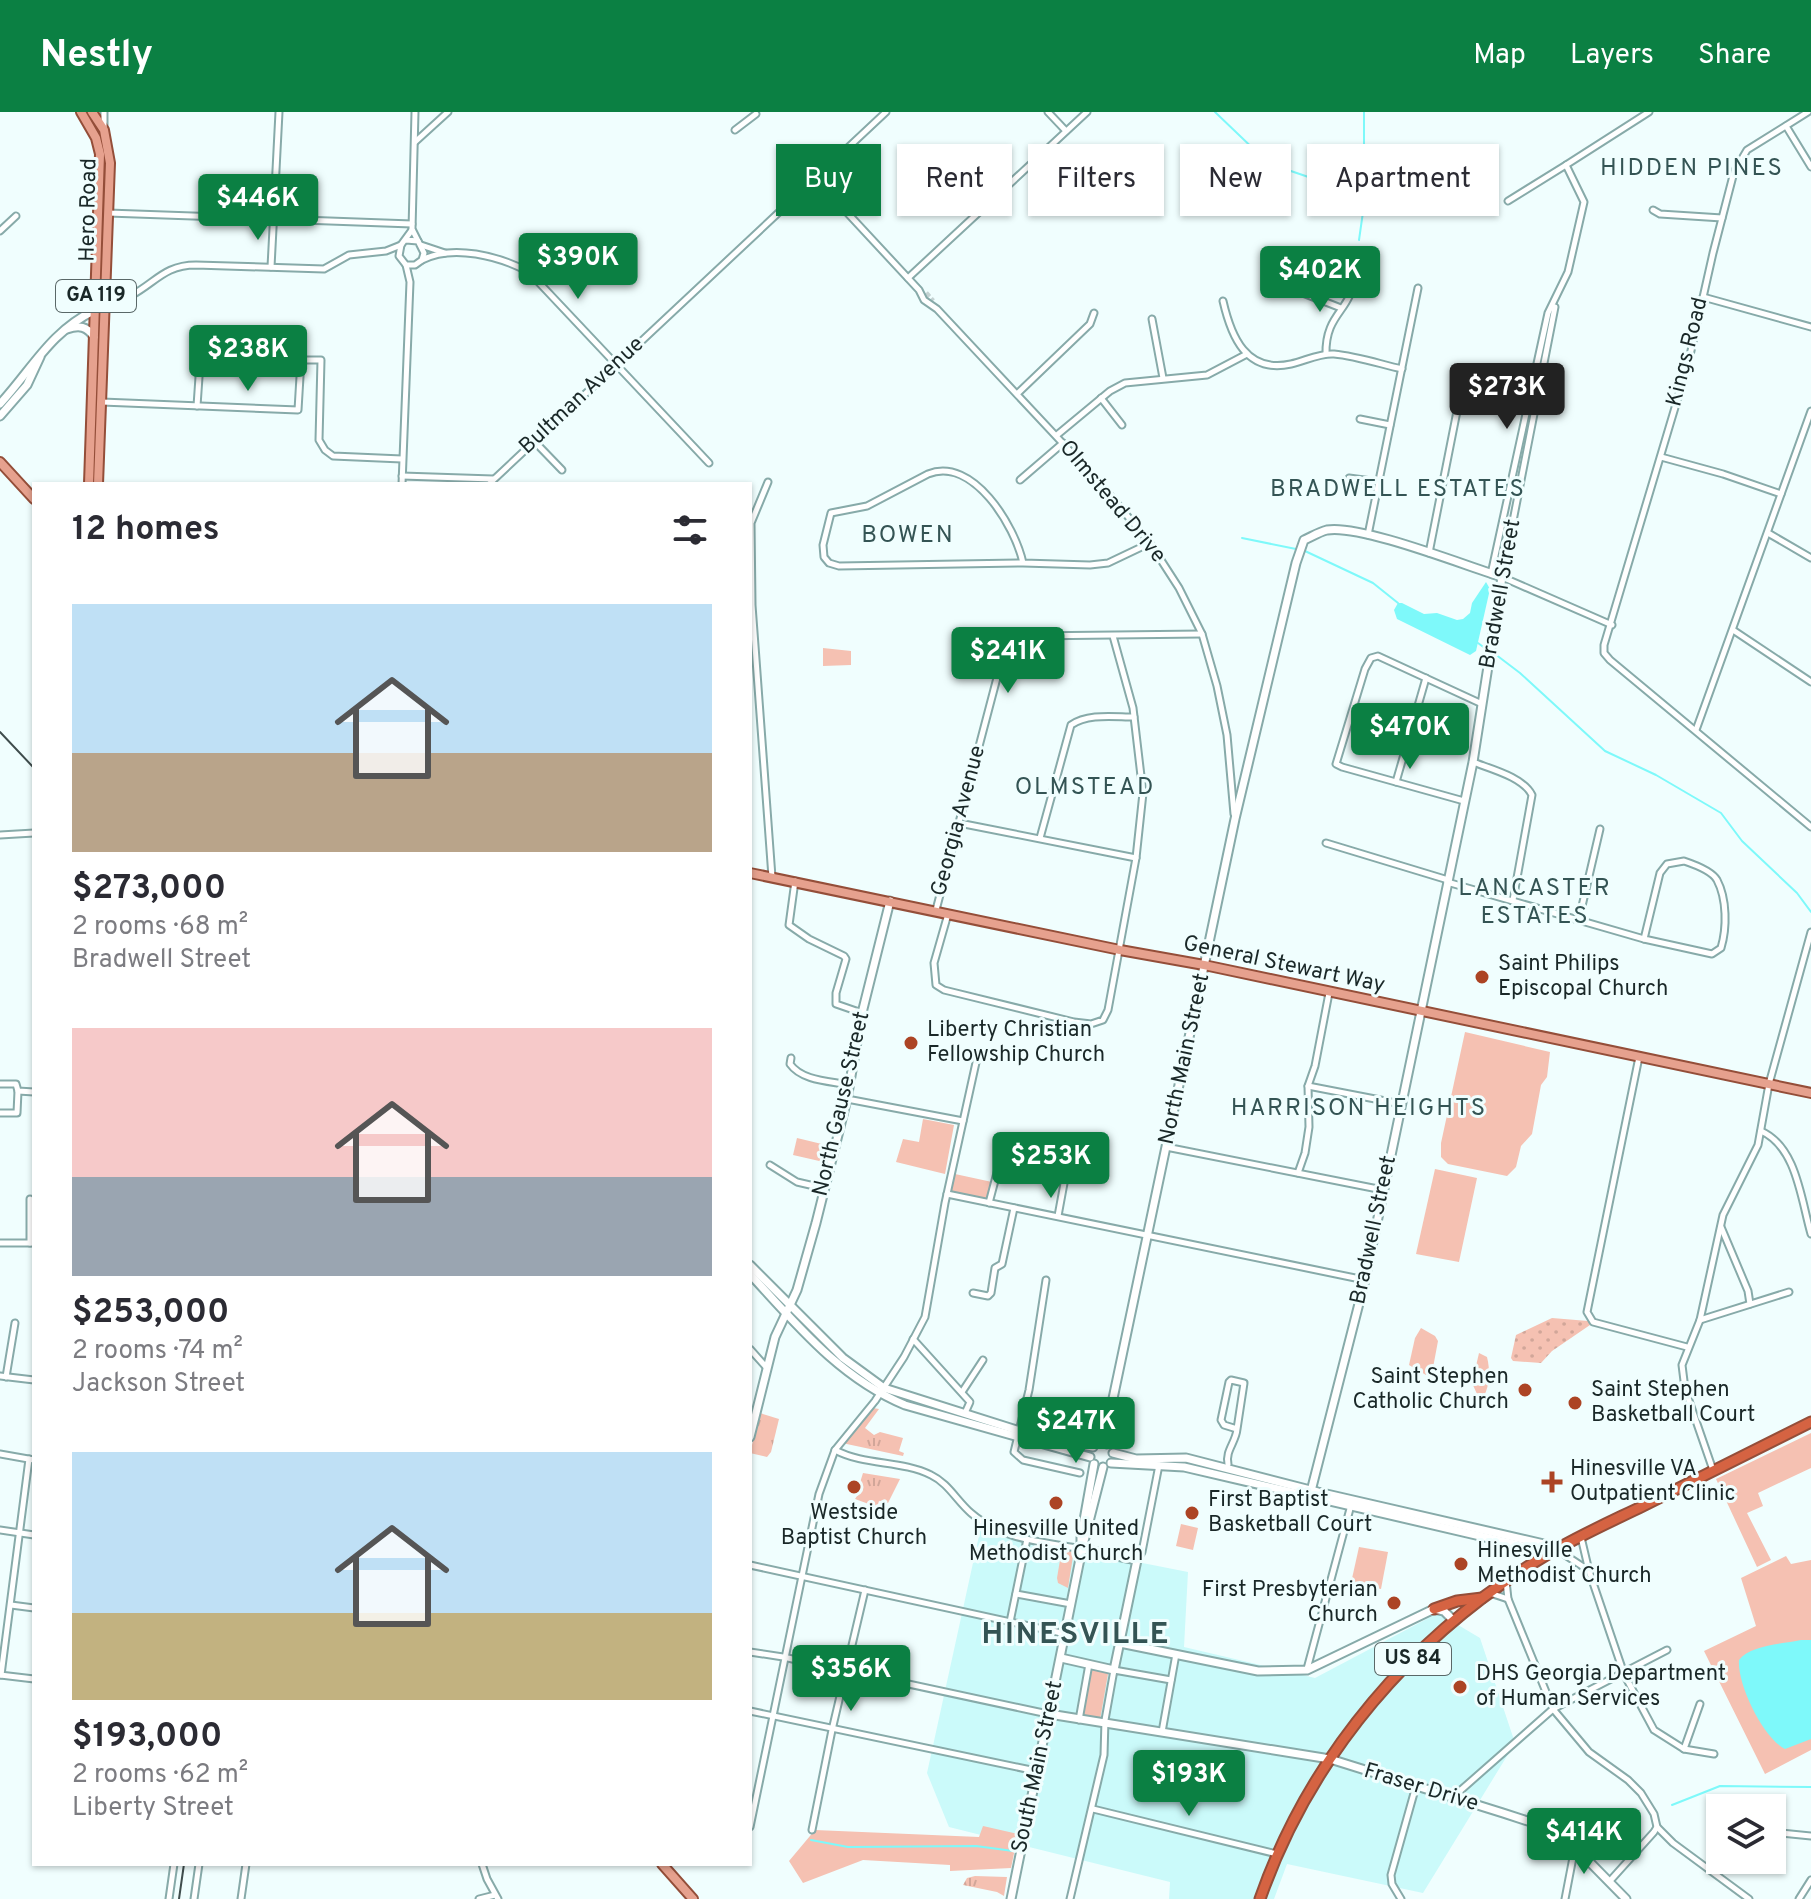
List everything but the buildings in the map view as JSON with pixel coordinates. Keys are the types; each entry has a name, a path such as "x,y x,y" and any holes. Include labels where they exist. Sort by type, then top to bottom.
{"highway":[{"name":"US 84","path":"1260,1899 1301,1807 1330,1759 1374,1698 1454,1621 1506,1581 1556,1549 1811,1422"},
{"path":"1434,1609 1486,1596"}],"main road":[{"name":"GA 119","path":"81,112 96,138 100,154 99,308 94,338 89,482"},
{"name":"GA 119","path":"92,112 104,130"},
{"name":"Hero Road","path":"98,482 101,402 99,308 110,163 104,130"},
{"path":"0,462 32,497"},
{"name":"General Stewart Way","path":"752,873 1811,1093"},
{"path":"664,1866 693,1899"}],"street":[{"path":"104,112 104,130"},
{"path":"271,267 279,112"},
{"path":"410,282 424,253 412,227 415,112"},
{"path":"415,143 448,112"},
{"name":"Bultman Avenue","path":"852,144 886,112"},
{"path":"1048,112 1066,131"},
{"path":"908,278 1087,112"},
{"path":"1508,201 1649,112"},
{"name":"Kings Road","path":"1696,730 1604,653 1604,645 1688,364 1734,172 1747,150 1808,112"},
{"path":"735,130 756,114"},
{"path":"1786,126 1811,167"},
{"name":"Bradwell Street","path":"1310,1492 1365,1280 1473,762 1502,577 1555,302 1571,260 1584,202 1566,165"},
{"path":"1653,210 1660,214 1722,218"},
{"path":"108,213 412,227"},
{"name":"Bultman Avenue","path":"491,482 776,215"},
{"path":"0,231 16,216"},
{"name":"Olmstead Drive","path":"850,216 919,290 924,300 1057,435 1150,543 1179,588 1202,634 1217,686 1227,735 1235,819"},
{"path":"400,260 403,242 412,227"},
{"path":"0,404 42,351 72,322 128,298 155,277 177,267 324,269 349,255 380,251 403,242 420,243 446,254"},
{"path":"380,251 406,265 410,282 402,482"},
{"path":"406,265 446,254 481,255 529,272 709,463"},
{"path":"1326,354 1327,332 1353,293 1353,277"},
{"path":"1418,288 1368,536 1502,577 1612,625"},
{"path":"919,290 926,293"},
{"path":"1295,290 1341,308"},
{"path":"1703,297 1811,327"},
{"path":"933,301 939,312"},
{"path":"1223,301 1229,328 1247,354 1255,360 1275,367 1326,354 1402,369"},
{"name":"Bradwell Street","path":"1491,574 1548,313 1555,302"},
{"path":"1017,394 1090,324 1094,313"},
{"path":"1152,319 1163,378"},
{"path":"58,334 80,326 88,329 94,338"},
{"path":"197,406 201,348"},
{"path":"0,416 27,385 42,351"},
{"path":"1057,435 1101,398 1125,383 1207,375 1247,354"},
{"path":"101,402 298,410 301,360 321,360 319,440 325,450 333,456 402,459"},
{"path":"1429,553 1460,396"},
{"path":"1101,398 1122,425"},
{"path":"1811,411 1696,730 1811,827"},
{"path":"1360,419 1390,425"},
{"path":"534,441 562,470"},
{"path":"1020,480 1063,443"},
{"path":"1661,457 1781,494"},
{"path":"1023,563 1012,530 989,498 963,475 950,470 928,474 867,506 831,513 823,545 824,557 829,563 839,566 1090,565 1108,563 1150,543"},
{"path":"402,476 491,482"},
{"path":"1349,478 1379,482"},
{"path":"752,521 768,482"},
{"name":"North Main Street","path":"1092,1461 1107,1431 1235,819 1301,548 1304,540 1327,531 1339,530 1368,536"},
{"path":"1768,533 1811,558"},
{"path":"752,618 772,878"},
{"path":"1733,630 1811,682"},
{"name":"Georgia Avenue","path":"936,910 1003,655 1010,642 1027,636 1202,634"},
{"path":"948,913 934,963 936,985 944,990 1074,1022 1091,1024 1103,1020 1108,1010 1120,950 1136,858 1143,793 1134,717 1113,636"},
{"path":"1464,801 1336,764 1371,658 1378,656 1482,704"},
{"path":"1396,782 1426,678"},
{"path":"1040,838 1071,725 1079,719 1090,717 1134,717"},
{"path":"1473,762 1518,782 1530,789 1532,795 1513,900"},
{"path":"959,823 1136,858"},
{"path":"1579,919 1600,829"},
{"path":"0,835 32,833"},
{"path":"1326,843 1644,939 1712,954 1721,948 1725,935 1724,907 1716,878 1684,861 1667,864 1660,873 1644,939"},
{"path":"795,881 789,925 844,956 846,959 836,1004 862,1013"},
{"name":"North Gause Street","path":"752,1429 775,1337 803,1273 847,1099 862,1013 890,901"},
{"path":"1713,1471 1682,1375 1687,1347 1700,1320 1726,1206 1751,1162 1761,1131 1769,1084 1811,932"},
{"path":"1298,1173 1309,1127 1308,1086 1315,1066 1329,993"},
{"path":"1639,1057 1587,1312 1593,1322 1687,1347"},
{"path":"791,1058 790,1064 795,1071 808,1077 849,1085"},
{"path":"752,1817 819,1494 835,1450 880,1394 925,1317 947,1194 977,1058"},
{"path":"0,1084 16,1084 18,1091 17,1113 0,1113"},
{"path":"1308,1086 1401,1104"},
{"path":"18,1091 32,1092"},
{"path":"847,1099 963,1121"},
{"path":"1761,1131 1781,1144 1811,1234"},
{"path":"1166,1147 1383,1190"},
{"path":"989,1203 1002,1154 1009,1150 1065,1163 1067,1170 1058,1216"},
{"path":"770,1165 797,1182 823,1188"},
{"path":"947,1194 1365,1280"},
{"path":"0,1243 32,1243 30,1199"},
{"path":"973,1293 988,1296 991,1293 995,1268 1002,1264 1014,1208"},
{"path":"1721,1225 1748,1291 1750,1304"},
{"path":"752,1267 836,1365 880,1394 905,1405 1057,1442 1100,1445 1113,1453 1136,1459 1186,1458 1227,1466 1310,1492"},
{"path":"752,1276 789,1310"},
{"path":"1046,1280 1014,1452 1023,1460 1080,1473"},
{"path":"1700,1320 1789,1292"},
{"path":"15,1323 3,1377 32,1380"},
{"path":"913,1339 970,1402 965,1413"},
{"path":"752,1351 767,1368"},
{"path":"962,1392 983,1360"},
{"path":"1227,1466 1233,1453 1231,1448 1237,1429 1244,1383 1231,1380 1221,1420 1224,1425 1237,1429"},
{"path":"880,1394 965,1413 1047,1447 1107,1465 1184,1467 1310,1492 1531,1548 1545,1556"},
{"path":"835,1450 855,1458 930,1474 997,1532 1137,1560"},
{"path":"752,1565 1066,1634 1082,1549 1113,1453"},
{"path":"0,1454 31,1460 0,1675 32,1679"},
{"path":"1082,1549 1092,1461"},
{"path":"1070,1899 1093,1809 1114,1670 1159,1465"},
{"path":"1352,1502 1544,1544 1589,1571"},
{"path":"1307,1670 1352,1502"},
{"path":"0,1530 32,1535"},
{"path":"1581,1537 1589,1571 1624,1674 1654,1730 1684,1749 1714,1754"},
{"path":"1010,1622 1027,1539"},
{"path":"1506,1581 1508,1599 1553,1709 1589,1752 1641,1793 1654,1814 1657,1827 1694,1860 1749,1899"},
{"path":"812,1830 865,1590"},
{"path":"1016,1594 1071,1604"},
{"path":"1486,1596 1508,1599"},
{"path":"11,1605 32,1608"},
{"path":"1120,1643 1258,1671 1282,1673 1307,1670 1434,1609 1442,1610 1454,1621"},
{"name":"South Main Street","path":"1011,1899 1066,1634"},
{"path":"1453,1798 1553,1709 1667,1650"},
{"path":"752,1652 1049,1714"},
{"path":"1161,1732 1176,1654"},
{"path":"1061,1658 1171,1680"},
{"path":"1079,1721 1089,1664"},
{"path":"1684,1749 1700,1704"},
{"path":"752,1711 1037,1772"},
{"name":"Fraser Drive","path":"1049,1714 1330,1759 1540,1825 1569,1841 1626,1899"},
{"path":"1401,1899 1392,1884 1391,1875 1416,1786"},
{"path":"1093,1809 1278,1855"},
{"path":"1609,1882 1657,1827"},
{"path":"1786,1834 1811,1836"},
{"path":"1565,1899 1575,1847"},
{"path":"169,1899 174,1866"},
{"path":"194,1899 199,1866"},
{"path":"241,1899 246,1866"},
{"path":"479,1899 497,1897 483,1866"},
{"path":"1799,1899 1811,1880"}],"shaded area":[{"path":"980,1531 1188,1572 1184,1647 1315,1678 1438,1613 1480,1638 1515,1743 1423,1893 1287,1864 1274,1899 1169,1899 1170,1882 949,1827 927,1773"}],"green space":[{"path":"823,648 851,651 851,665 823,666"},
{"path":"1465,1032 1550,1052 1547,1077 1541,1085 1532,1134 1521,1146 1516,1167 1507,1176 1448,1164 1441,1157 1441,1143"},
{"path":"923,1119 954,1125 945,1174 896,1162 903,1139 919,1142"},
{"path":"797,1138 830,1146 828,1163 793,1155"},
{"path":"1435,1169 1477,1178 1459,1262 1416,1254"},
{"path":"955,1174 992,1182 988,1200 950,1192"},
{"path":"1552,1318 1588,1321 1590,1325 1552,1351 1541,1363 1513,1361 1516,1335"},
{"path":"1421,1328 1438,1341 1432,1373 1426,1375 1409,1365 1415,1338"},
{"path":"1479,1353 1487,1357 1489,1366 1484,1396 1477,1394 1472,1383"},
{"path":"873,1408 879,1409 865,1428 874,1435 880,1432 903,1438 899,1451 904,1453 903,1456 842,1443"},
{"path":"760,1413 779,1419 767,1457 752,1453"},
{"path":"1811,1433 1811,1468 1758,1493 1763,1506 1747,1513 1771,1560 1757,1567 1716,1479"},
{"path":"863,1473 900,1479 888,1503 879,1501 877,1507 855,1499 861,1490 858,1489"},
{"path":"1181,1524 1198,1528 1193,1550 1176,1546"},
{"path":"1359,1547 1388,1552 1381,1589 1351,1583"},
{"path":"1062,1548 1074,1550 1068,1588 1058,1583 1057,1578"},
{"path":"1786,1556 1791,1564 1811,1560 1811,1750 1765,1774 1704,1651 1756,1626 1741,1578"},
{"path":"1094,1668 1108,1674 1100,1720 1082,1716 1090,1673"},
{"path":"983,1826 1018,1834 1011,1868 950,1871 950,1865 863,1860 803,1883 789,1861 815,1830 979,1837"},
{"path":"1007,1877 1004,1896 963,1885 967,1878"}],"water":[{"path":"1486,582 1490,589 1476,651 1470,655 1397,619 1394,610 1398,603 1402,603 1424,614 1437,613 1463,619 1470,613 1472,603"},
{"path":"1811,1640 1811,1739 1785,1749 1768,1734 1753,1709 1742,1682 1739,1660 1759,1648"}],"waterway":[{"path":"1215,112 1262,157 1307,177"},
{"path":"1359,240 1364,205 1364,112"},
{"path":"1242,538 1296,549"},
{"path":"1305,551 1373,583 1398,603"},
{"path":"1478,643 1486,649"},
{"path":"1495,654 1605,751 1656,775 1721,813 1742,841 1797,893 1811,912"},
{"path":"1672,1805 1720,1786 1811,1787"},
{"path":"811,1840 848,1847 976,1846 1013,1851"}],"tunnel":[{"path":"926,293 933,301"}],"railway":[{"path":"0,732 32,766"},
{"path":"179,1899 184,1866"}],"place":[{"name":"Saint Philips Episcopal Church","path":"1482,977"},
{"name":"Liberty Christian Fellowship Church","path":"911,1043"},
{"name":"Saint Stephen Catholic Church","path":"1525,1390"},
{"name":"Saint Stephen Basketball Court","path":"1575,1403"},
{"name":"Hinesville VA Outpatient Clinic","path":"1552,1482"},
{"name":"Westside Baptist Church","path":"854,1487"},
{"name":"Hinesville United Methodist Church","path":"1056,1503"},
{"name":"First Baptist Basketball Court","path":"1192,1513"},
{"name":"Hinesville Methodist Church","path":"1461,1564"},
{"name":"First Presbyterian Church","path":"1394,1603"},
{"name":"DHS Georgia Department of Human Services","path":"1460,1687"}],"district":[{"name":"HIDDEN PINES","path":"1692,169"},
{"name":"BRADWELL ESTATES","path":"1398,490"},
{"name":"BOWEN","path":"908,536"},
{"name":"OLMSTEAD","path":"1085,788"},
{"name":"LANCASTER ESTATES","path":"1535,903"},
{"name":"HARRISON HEIGHTS","path":"1359,1109"},
{"name":"HINESVILLE","path":"1076,1635"}]}
